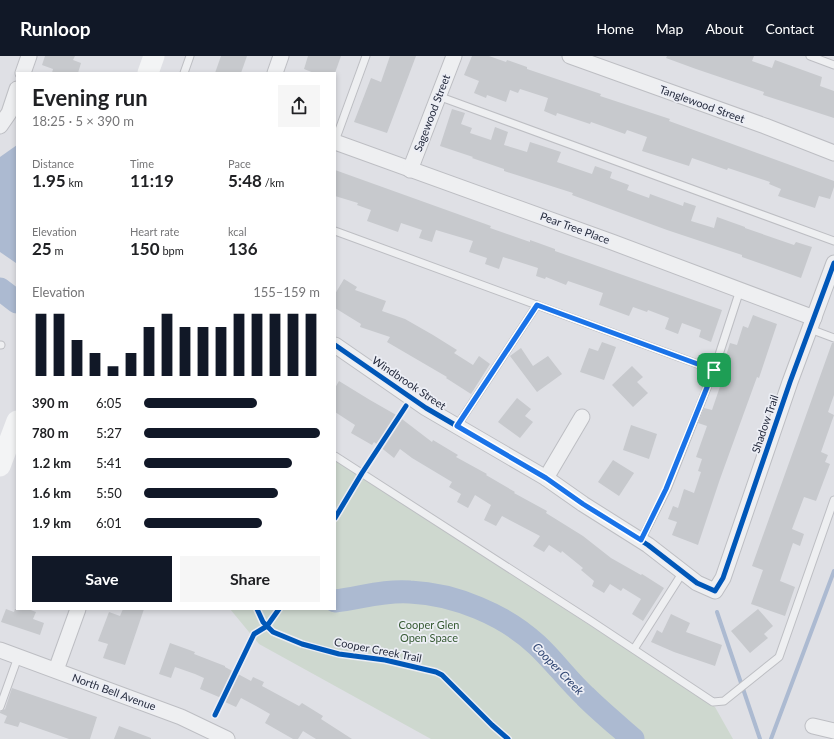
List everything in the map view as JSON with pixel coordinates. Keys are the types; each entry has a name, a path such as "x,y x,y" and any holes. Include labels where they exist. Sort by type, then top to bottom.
{"main road":[{"path":"148,72 154,56"},
{"path":"0,466 4,443 16,423"}],"street":[{"path":"23,72 29,56"},
{"path":"275,72 281,56"},
{"name":"Sagewood Street","path":"410,170 454,56"},
{"name":"Tanglewood Street","path":"570,56 765,126 834,153"},
{"path":"0,126 9,113 16,92"},
{"name":"Pear Tree Place","path":"336,141 410,170 612,242 740,290 812,323"},
{"name":"Shadow Trail","path":"715,591 723,578 790,382 834,263"},
{"name":"Windbrook Street","path":"336,347 426,408 546,478 583,504 641,540 697,583 715,591"},
{"path":"546,478 582,417"},
{"path":"56,670 78,610"},
{"name":"North Bell Avenue","path":"0,650 181,717 227,739"},
{"path":"813,726 834,731"}],"lane":[{"path":"184,72 190,56"},
{"path":"336,138 366,56"},
{"path":"810,56 834,64"},
{"path":"438,96 834,242"},
{"path":"336,231 714,370"},
{"path":"641,540 666,489 714,370 740,290"},
{"path":"457,426 537,305"},
{"path":"812,323 834,338"},
{"path":"336,457 713,702 724,700 779,657 834,500"},
{"path":"634,650 683,572"},
{"path":"0,707 18,657"}],"green space":[{"name":"Cooper Glen Open Space","path":"336,460 715,707 733,739 431,739 259,644 231,610 336,610"}],"water":[{"path":"16,146 16,263 0,252 0,157"}],"building":[{"path":"45,56 75,56 73,60 81,63 78,72 52,72 53,69 42,65"},
{"path":"221,56 247,56 241,72 215,72"},
{"path":"308,56 341,56 335,72 312,72 304,69"},
{"path":"390,56 416,56 387,133 354,122 371,78 381,82"},
{"path":"472,56 489,56 506,62 507,60 527,67 527,69 601,94 600,96 670,119 669,121 834,181 834,187 830,199 819,196 815,208 778,196 781,189 769,184 770,182 728,168 727,170 692,158 689,166 642,151 647,137 627,130 625,134 591,122 590,124 557,113 556,116 544,111 548,98 520,89 518,93 510,90 506,102 487,95 486,98 474,93 479,81 464,75"},
{"path":"667,56 754,56 752,61 772,68 775,60 822,77 820,86 834,91 834,118 763,95 764,92 666,58"},
{"path":"452,109 465,113 461,124 472,128 470,133 491,140 495,127 508,132 504,145 527,152 530,142 561,152 557,162 592,174 595,166 612,172 610,178 629,185 627,190 649,198 650,194 683,206 684,202 696,206 691,221 714,228 717,217 794,245 796,242 812,247 801,278 742,257 742,255 667,230 572,195 573,193 504,171 504,169 440,146"},
{"path":"336,170 491,226 490,228 530,242 530,240 555,249 555,251 722,310 711,342 699,337 701,330 682,323 678,334 665,329 669,318 648,310 647,312 633,307 629,316 599,305 603,293 568,281 566,285 546,277 545,279 536,276 538,268 503,257 499,269 485,264 487,258 469,252 473,241 436,230 432,242 419,238 422,230 401,223 398,232 367,221 371,210 357,205 358,203 336,196"},
{"path":"344,279 357,287 355,290 386,301 382,311 405,319 433,335 457,350 454,353 473,365 479,356 490,364 471,394 446,378 447,377 387,342 390,337 360,327 361,324 336,309 336,292"},
{"path":"753,315 777,324 759,378 757,377 720,479 698,545 672,535 677,522 668,519 673,506 678,508 684,489 694,493 701,472 698,471 702,459 696,457 707,426 698,423 704,408 712,410 727,366 723,365 730,343 737,345 743,326 748,328"},
{"path":"602,342 616,347 604,380 580,372 589,348 598,351"},
{"path":"832,343 834,343 834,395 828,412 834,415 821,452 828,455 825,462 830,464 816,501 804,497 792,529 804,534 800,546 793,543 780,581 795,587 785,616 751,604 763,570 752,566"},
{"path":"521,348 533,366 548,356 562,374 537,392 510,356"},
{"path":"632,366 643,377 637,382 648,393 633,407 612,385"},
{"path":"339,381 398,416 432,442 433,440 458,455 456,457 487,474 486,475 515,492 514,493 547,511 546,513 583,536 611,558 641,575 642,574 664,588 643,621 632,614 641,599 623,588 621,591 610,584 604,593 592,586 594,581 581,570 583,568 562,551 561,553 549,545 544,552 533,546 540,536 502,516 496,526 484,520 491,505 475,495 468,508 457,502 461,494 449,487 452,482 400,449 394,458 374,442 372,445 351,433 355,425 336,413 336,386"},
{"path":"517,398 531,409 525,416 533,422 520,438 498,422"},
{"path":"631,425 657,434 649,459 623,450"},
{"path":"613,460 634,473 619,496 598,482"},
{"path":"6,609 14,612 16,609 36,612 33,619 44,623 40,635 1,622"},
{"path":"758,609 773,626 764,634 768,638 750,653 731,631"},
{"path":"123,610 144,610 125,665 103,658 108,644 98,641 109,612 120,616"},
{"path":"671,614 690,623 686,632 722,645 715,666 674,652 651,642 657,630 662,633"},
{"path":"170,643 195,652 194,654 225,666 251,681 253,677 264,682 262,686 299,706 302,703 323,716 321,719 352,739 316,739 303,731 298,739 293,739 265,723 270,714 256,706 241,698 236,707 225,702 226,700 200,689 204,678 175,667 171,678 159,674"},
{"path":"12,688 97,717 90,739 69,739 20,722 18,727 4,723 7,716 0,712 5,709"},
{"path":"119,726 151,738 151,739 114,739"}],"waterway":[{"name":"Cooper Creek","path":"0,289 16,301"},
{"path":"771,739 834,571"},
{"name":"Cooper Creek","path":"336,601 382,593 410,592 444,597 478,608 510,624 524,634 549,657 585,696 633,739"},
{"path":"717,612 760,739"}],"cycle path":[{"path":"336,346 426,408 546,478 583,504 648,545 697,583 715,591 723,578 790,382 834,263"},
{"path":"336,516 362,473 406,406"},
{"name":"Cooper Creek Trail","path":"257,610 263,622 273,632 302,644 339,654 385,660 436,672 442,675 508,739"},
{"path":"215,715 254,634 267,626 278,610"}],"route":[{"path":"537,305 714,370 666,489 641,540 583,504 546,478 457,426 537,305"}]}
